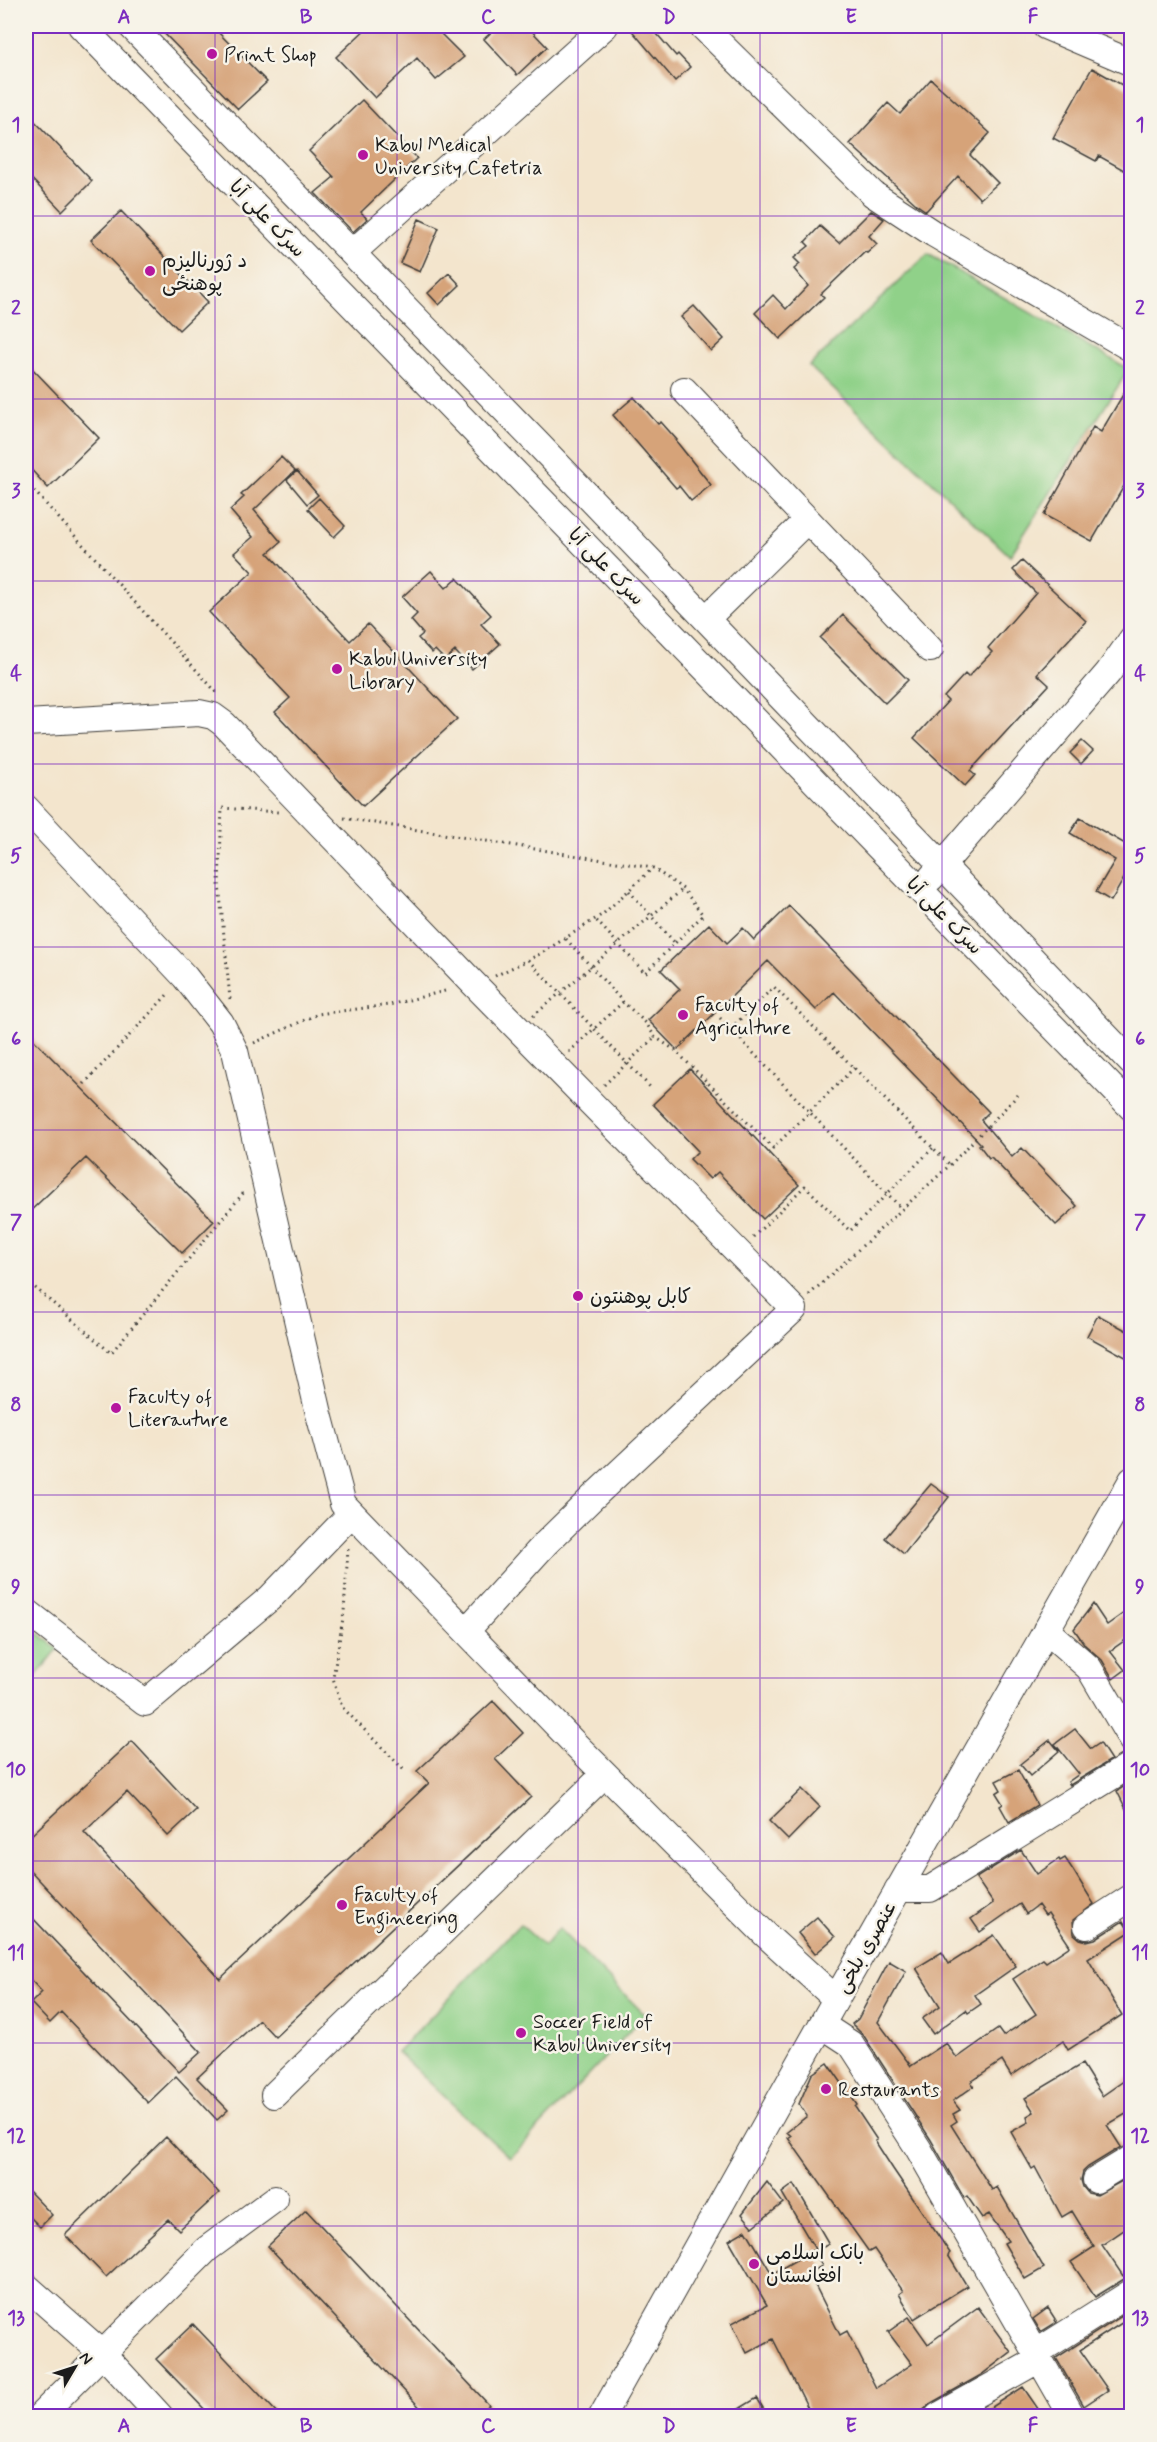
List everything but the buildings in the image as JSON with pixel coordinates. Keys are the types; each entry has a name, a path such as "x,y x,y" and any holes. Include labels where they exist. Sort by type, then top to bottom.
{"street":[{"name":"سرک علی آبا","path":"81,26 1131,1108"},
{"path":"130,26 537,444 1131,1063"},
{"path":"352,253 605,26"},
{"path":"702,26 873,194 934,234 1131,349"},
{"path":"1045,26 1131,63"},
{"path":"684,390 930,649"},
{"path":"512,468 537,444"},
{"path":"706,620 807,520"},
{"path":"921,891 1108,673 1131,639"},
{"path":"26,723 199,712 213,716 224,724 473,984 794,1309 545,1544 467,1630"},
{"path":"26,808 185,977 221,1023 235,1051 319,1414 343,1504 605,1774 767,1936 836,1999"},
{"name":"عنصری بلخی","path":"602,2416 1131,1480"},
{"path":"26,1611 145,1703 270,1598 351,1514"},
{"path":"1046,1630 1089,1668 1131,1741"},
{"path":"898,1889 930,1888 1131,1764"},
{"path":"274,2096 605,1774"},
{"path":"1087,1926 1131,1897"},
{"path":"822,2025 851,2044 918,2148 1072,2416"},
{"path":"1096,2180 1131,2158"},
{"path":"40,2416 207,2249 275,2199"},
{"path":"26,2286 102,2354 160,2416"},
{"path":"938,2416 1038,2356 1131,2292"}],"path":[{"path":"26,482 219,695"},
{"path":"596,919 645,973 703,915 683,889 653,868"},
{"path":"527,1021 683,889"},
{"path":"628,891 675,943"},
{"path":"565,939 656,1036 675,1050 772,1148 854,1068"},
{"path":"528,960 651,1088"},
{"path":"84,1084 185,977"},
{"path":"731,1028 774,987 950,1165"},
{"path":"563,1057 623,1002"},
{"path":"720,1018 901,1209"},
{"path":"603,1086 656,1036"},
{"path":"794,1309 950,1165 1018,1095"},
{"path":"752,1238 805,1186 850,1231 933,1148"},
{"path":"26,1280 111,1353 262,1169"},
{"path":"348,1547 344,1612 333,1678 342,1707 404,1770"}],"green space":[{"path":"928,254 1129,369 1010,556 809,366"},
{"path":"26,1623 58,1649 26,1688"},
{"name":"Soccer Field of Kabul University","path":"520,1924 544,1946 559,1928 645,2015 510,2158 397,2052"}],"place":[{"name":"Print Shop","path":"212,54"},
{"name":"Kabul Medical University Cafetria","path":"363,155"},
{"name":"د ژورنالیزم پوهنحٔی","path":"150,271"},
{"name":"Kabul University Library","path":"337,669"},
{"name":"Faculty of Agriculture","path":"683,1015"},
{"name":"کابل پوهنتون","path":"578,1296"},
{"name":"Faculty of Literauture","path":"116,1408"},
{"name":"Faculty of Engineering","path":"342,1905"},
{"name":"Soccer Field of Kabul University","path":"521,2033"},
{"name":"Restaurants","path":"826,2089"},
{"name":"بانک اسلامی افغانستان","path":"754,2264"}]}
